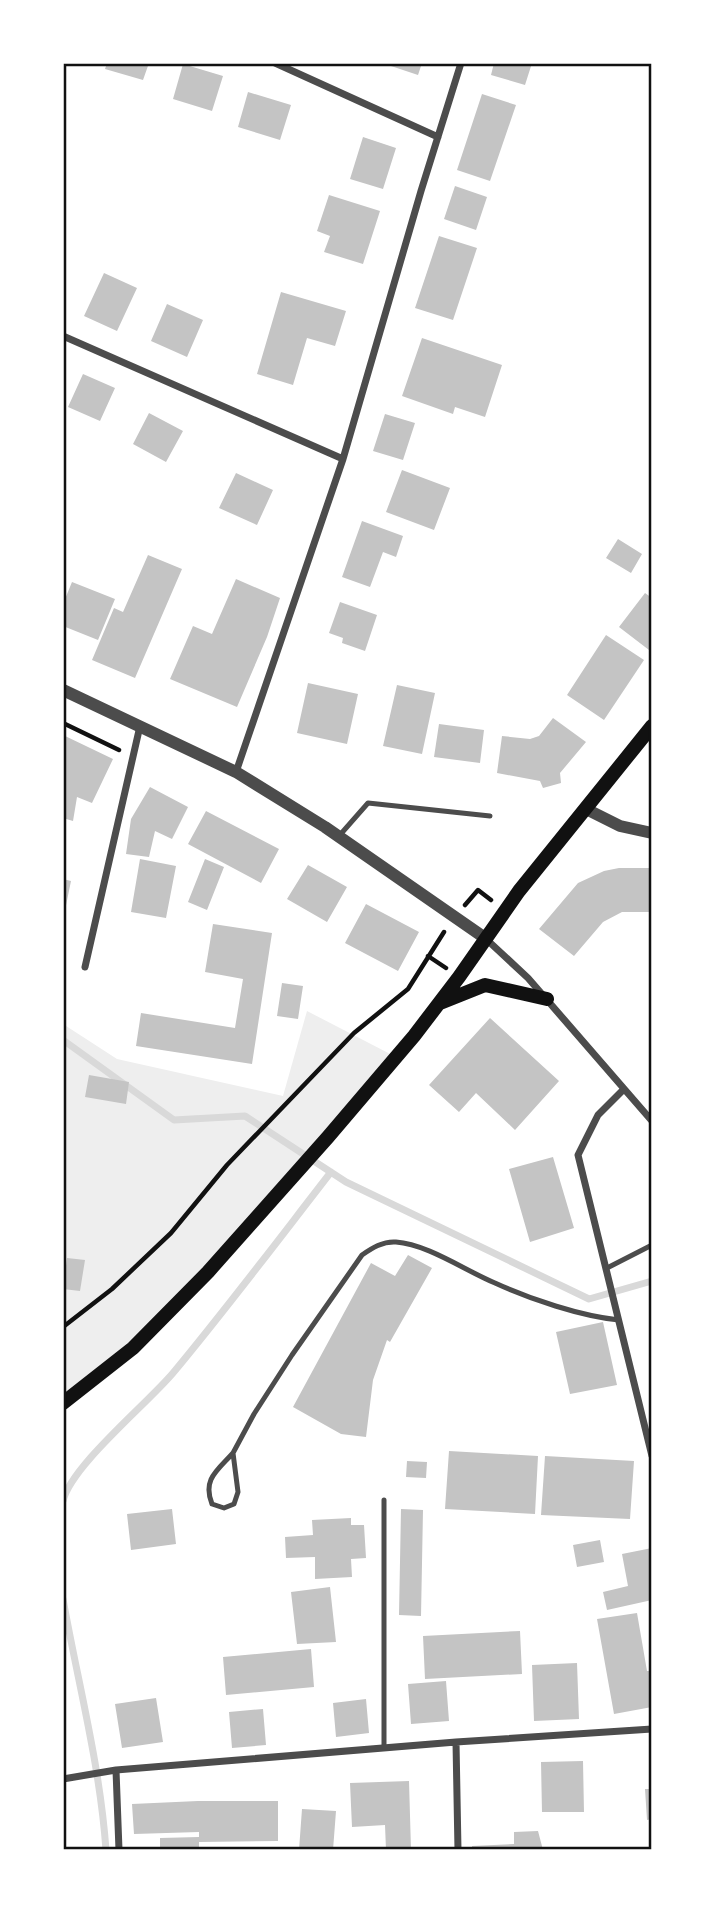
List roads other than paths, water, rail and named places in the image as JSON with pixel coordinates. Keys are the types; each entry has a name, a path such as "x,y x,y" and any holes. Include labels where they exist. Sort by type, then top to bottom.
{"main road":[{"path":"63,1403 133,1348 208,1272 328,1137 439,1004 519,891 652,726"},
{"path":"439,1004 485,985 547,999"}],"street":[{"path":"275,63 439,137"},
{"path":"236,772 343,459 461,63"},
{"path":"63,336 343,459"},
{"path":"63,690 236,772 338,836 455,916 485,938 528,978 652,1121"},
{"path":"85,967 140,726"},
{"path":"586,809 633,831 652,833"},
{"path":"624,1089 598,1115 579,1155 652,1456"},
{"path":"63,1779 116,1770 652,1729"},
{"path":"456,1742 458,1850"},
{"path":"116,1770 119,1850"}],"lane":[{"path":"338,836 368,803 490,816"},
{"path":"233,1453 238,1492 234,1504 224,1508 212,1504 208,1493 210,1479 233,1453 254,1414 292,1355 362,1255 377,1245 396,1241 431,1252 496,1284 597,1318 619,1320"},
{"path":"607,1268 652,1245"},
{"path":"384,1500 384,1748"}],"waterway":[{"path":"63,1040 174,1120 245,1116 346,1182 589,1299 652,1281"},
{"path":"63,1501 69,1487 94,1453 173,1373 331,1172"},
{"path":"63,1599 94,1755 106,1850"}]}
